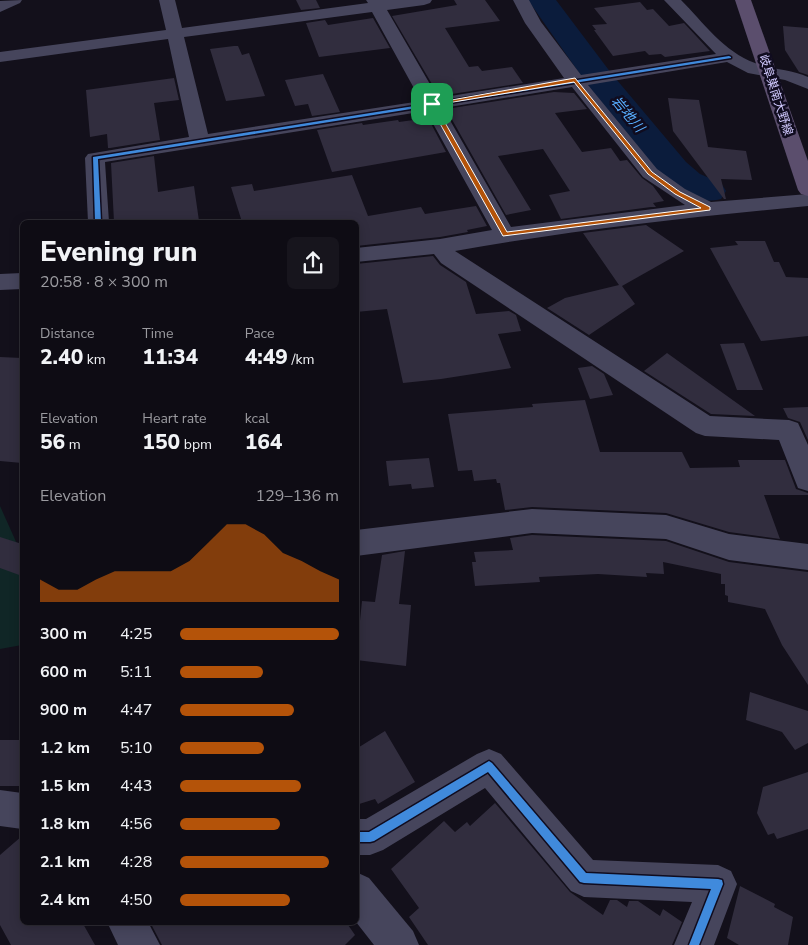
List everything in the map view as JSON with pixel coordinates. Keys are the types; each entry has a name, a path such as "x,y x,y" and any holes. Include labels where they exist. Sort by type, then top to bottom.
{"main road":[{"name":"岐阜巣南大野線","path":"743,0 808,190"}],"street":[{"path":"0,7 14,0"},
{"path":"167,0 200,141"},
{"path":"0,57 376,3 424,0"},
{"path":"521,0 533,23 579,79 650,173 678,193 708,209"},
{"path":"672,0 729,57 748,67 796,76 808,84"},
{"path":"376,3 505,235"},
{"path":"98,220 95,158 579,79 729,57"},
{"path":"359,255 440,246 505,235 708,209 808,200"},
{"path":"440,246 449,258 705,426 788,430 808,480"},
{"path":"0,282 20,281"},
{"path":"359,543 532,521 666,526 729,547 808,557"},
{"path":"359,837 370,837 489,766 584,878 718,884 694,945"},
{"path":"0,808 20,810"},
{"path":"359,895 399,945"},
{"path":"128,925 140,945"}],"green space":[{"path":"0,506 20,551 20,645 0,649"}],"building":[{"path":"296,0 316,0 320,8 301,10"},
{"path":"454,0 485,0 500,21 445,28 469,67 478,66 482,71 512,67 523,83 439,96 392,16 457,5"},
{"path":"640,2 647,10 653,9 669,26 684,23 710,51 665,57 661,54 649,55 645,51 613,56 592,25 607,24 594,8"},
{"path":"373,18 390,48 319,57 306,23 325,20 328,25"},
{"path":"783,26 808,28 808,75 799,72 785,50"},
{"path":"238,46 242,55 249,53 265,96 226,101 210,49"},
{"path":"323,74 340,112 312,116 308,104 295,106 285,80"},
{"path":"174,78 179,100 154,103 160,140 108,148 107,134 90,137 86,90"},
{"path":"554,92 574,93 587,109 555,113 582,152 611,148 620,161 627,160 642,178 653,186 664,201 653,203 656,207 561,219 549,195 570,191 543,149 498,156 531,210 506,215 446,109"},
{"path":"668,98 699,100 708,147 746,151 752,180 721,179 726,199 724,199 673,131"},
{"path":"428,118 446,152 332,172 317,130 362,123 363,125"},
{"path":"154,156 158,192 194,186 199,220 114,220 111,163"},
{"path":"352,175 368,216 421,207 425,214 476,206 487,226 467,230 468,232 440,237 359,246 359,220 241,220 231,187 252,184 254,191"},
{"path":"646,225 684,251 622,286 635,304 589,335 547,308 565,298 619,285 583,233"},
{"path":"735,241 765,241 774,262 779,262 786,277 808,278 808,336 761,341 710,248 738,245"},
{"path":"433,256 440,265 466,282 476,314 509,311 516,315 521,331 498,334 511,368 403,383 387,309 359,312 359,264"},
{"path":"744,343 763,390 737,390 720,344"},
{"path":"667,353 755,416 711,414 644,371"},
{"path":"0,357 20,358 20,463 0,461"},
{"path":"592,366 604,374 613,395 590,399 578,368"},
{"path":"585,400 600,452 682,452 690,468 740,467 738,460 785,460 796,489 808,493 808,495 764,495 780,539 729,532 666,513 532,507 505,510 500,483 497,483 496,479 474,481 472,470 458,471 448,414 533,407 532,404"},
{"path":"808,407 808,440 800,422 788,418 783,408"},
{"path":"429,458 434,487 412,489 411,484 389,486 386,461"},
{"path":"532,535 666,541 729,562 808,572 808,685 782,645 765,609 728,602 728,596 725,595 725,584 721,584 721,574 663,562 664,574 646,573 647,577 598,574 539,577 540,582 475,586 472,562 476,562 474,552 513,550 510,538"},
{"path":"0,537 20,543 20,575 0,568"},
{"path":"405,551 399,604 411,605 406,666 359,660 359,630 362,601 375,602 382,555"},
{"path":"750,692 808,711 808,743 795,750 782,732 746,720"},
{"path":"385,731 415,782 378,804 375,799 359,804 359,747"},
{"path":"0,740 20,740 20,786 0,786"},
{"path":"808,772 808,829 777,839 774,833 768,835 757,813 763,787"},
{"path":"495,803 570,892 603,915 610,900 617,900 627,907 629,901 638,901 660,916 663,909 682,922 672,945 428,945 409,917 419,908 391,869 444,821 455,832 467,822 470,826"},
{"path":"20,838 20,925 84,925 95,945 11,945 0,925 0,855"},
{"path":"740,886 775,904 774,907 793,917 788,945 739,945 727,938"},
{"path":"152,925 348,925 355,935 345,945 162,945"}],"waterway":[{"name":"岩地川","path":"542,0 600,80 674,169 688,181 708,191"}],"cycle path":[{"path":"98,220 95,158 729,57"},
{"path":"359,837 370,837 489,766 584,878 718,884 694,945"}],"route":[{"path":"575,80 650,173 678,193 708,209 505,235 432,104 575,80"}]}
